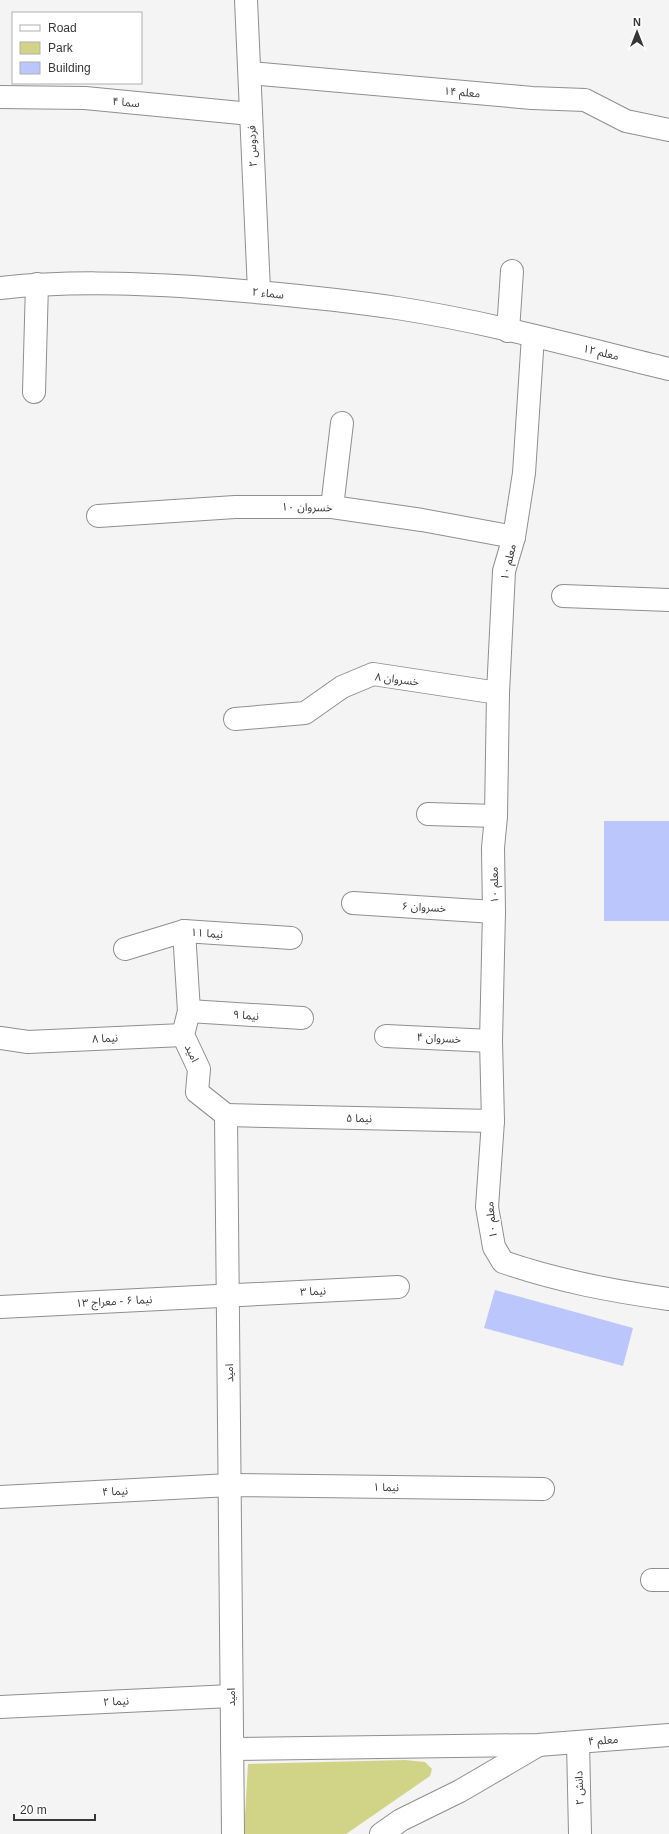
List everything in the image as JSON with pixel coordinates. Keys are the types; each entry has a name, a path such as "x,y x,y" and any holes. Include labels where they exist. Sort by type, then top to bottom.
{"street":[{"name":"فردوس ۲","path":"246,0 259,291"},
{"name":"معلم ۱۴","path":"250,73 532,98 585,100 626,121 669,130"},
{"name":"سما ۴","path":"0,97 85,98 251,114"},
{"path":"508,331 512,271"},
{"name":"سماء ۲","path":"0,288 37,284 121,283 259,291 397,308 533,336"},
{"path":"34,392 37,284"},
{"name":"معلم ۱۲","path":"533,336 669,369"},
{"name":"معلم ۱۰","path":"533,336 524,473 514,537 504,572 498,693 496,816 493,848 494,912 491,1041 493,1121 487,1207 494,1247 503,1262 557,1280 626,1293 669,1299"},
{"path":"332,506 342,423"},
{"name":"خسروان ۱۰","path":"98,516 235,506 332,506 422,520 514,537"},
{"path":"563,596 669,600"},
{"name":"خسروان ۸","path":"235,718 305,713 342,687 373,674 498,693"},
{"path":"428,814 496,816"},
{"name":"خسروان ۶","path":"353,903 494,912"},
{"name":"نیما ۱۱","path":"125,949 184,931 291,938"},
{"name":"امید","path":"184,931 189,1011 183,1035 199,1069 197,1092 226,1115 232,1834"},
{"name":"نیما ۹","path":"189,1011 302,1018"},
{"name":"نیما ۸","path":"0,1038 28,1042 183,1035"},
{"name":"خسروان ۴","path":"386,1036 491,1041"},
{"name":"نیما ۵","path":"226,1115 493,1121"},
{"name":"نیما ۳","path":"228,1295 398,1287"},
{"name":"نیما ۶ - معراج ۱۳","path":"0,1307 228,1295"},
{"name":"نیما ۱","path":"230,1485 543,1489"},
{"name":"نیما ۴","path":"0,1497 230,1485"},
{"name":"نیما ۲","path":"0,1707 231,1696"},
{"name":"معلم ۴","path":"232,1749 538,1745 669,1735"},
{"name":"دانش ۲","path":"578,1742 580,1834"},
{"path":"381,1834 401,1820 460,1791 538,1745"}],"green space":[{"path":"405,1760 425,1762 432,1769 430,1776 346,1834 244,1834 248,1764"}],"building":[{"path":"604,821 669,821 669,921 604,921"},
{"path":"495,1290 633,1328 623,1366 484,1328"}]}
